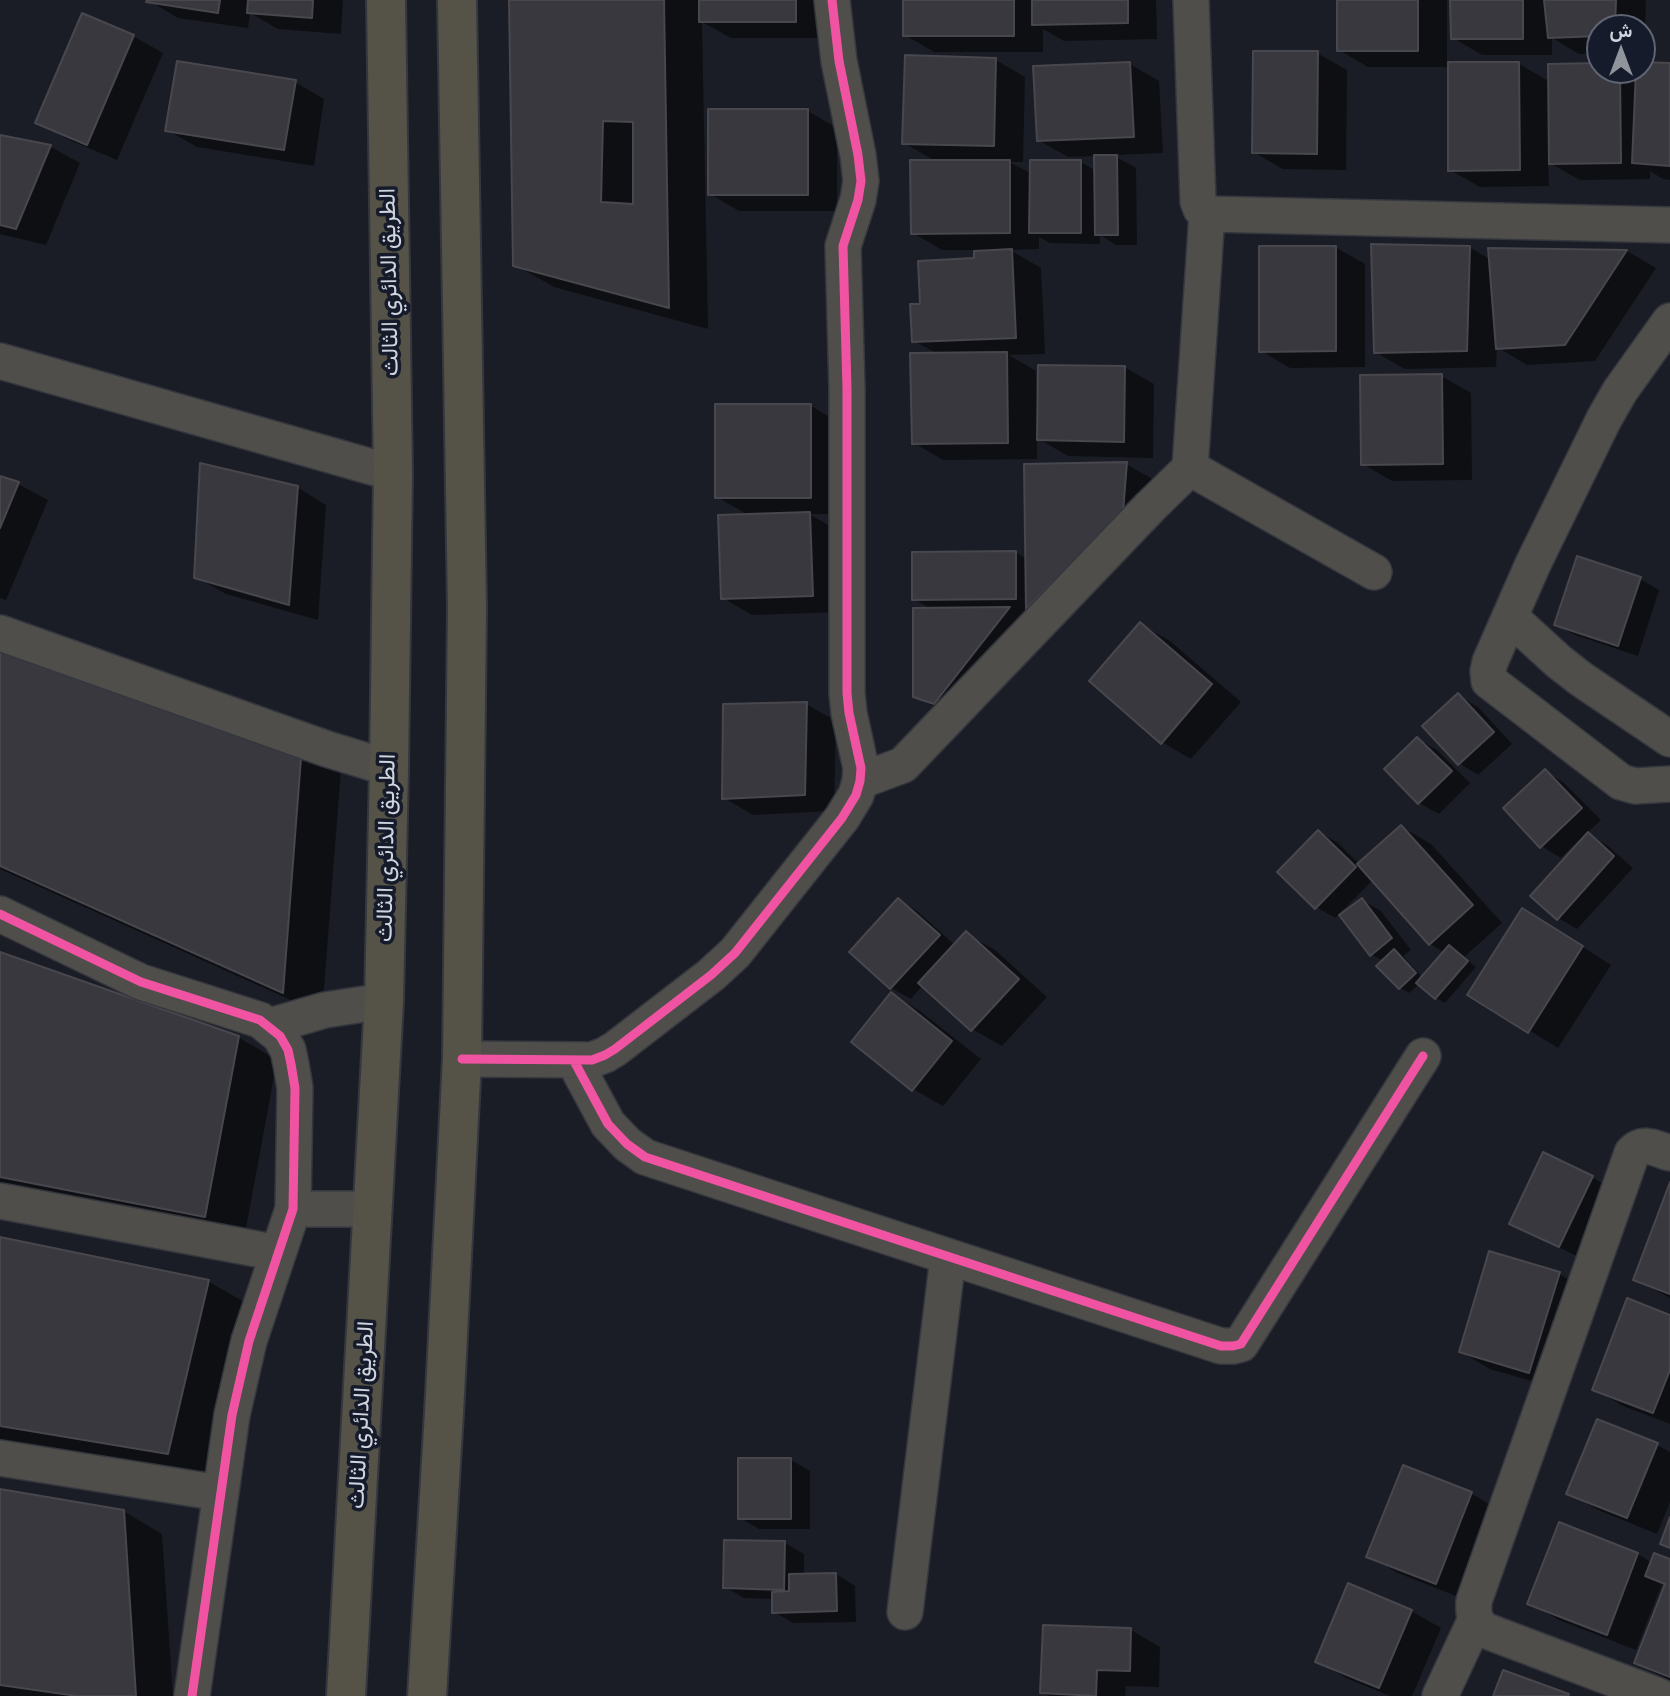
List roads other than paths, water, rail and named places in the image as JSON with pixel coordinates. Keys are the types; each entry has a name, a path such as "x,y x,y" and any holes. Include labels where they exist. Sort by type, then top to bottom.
{"highway":[{"name":"الطريق الدائري الثالث","path":"346,1696 384,1001 393,473 386,0"},
{"path":"427,1696 461,1059 467,608 457,0"}],"street":[{"path":"461,1059 592,1060 615,1049 711,975 735,953 842,818 856,795 860,768 847,693 847,389 843,246 858,200 860,181 858,155 839,61 832,0"},
{"path":"1191,0 1198,201 1207,214 1670,225"},
{"path":"860,781 903,765 1190,468 1207,214"},
{"path":"1670,321 1620,391 1604,419 1533,564 1488,671 1489,681 1621,782 1635,786 1670,784"},
{"path":"0,362 393,473"},
{"path":"1190,468 1374,572"},
{"path":"1510,617 1581,679 1670,739"},
{"path":"0,634 327,749 389,768"},
{"path":"849,713 903,765"},
{"path":"0,914 141,982 260,1020 280,1036 292,1064 295,1088 293,1209 249,1341 232,1415 192,1696"},
{"path":"270,1027 325,1010 384,1001"},
{"path":"574,1061 608,1124 627,1144 645,1157 1221,1346 1233,1346 1241,1344 1423,1056"},
{"path":"1440,1696 1475,1621 1474,1601 1632,1153 1643,1146 1670,1153"},
{"path":"0,1201 278,1253"},
{"path":"293,1209 373,1209"},
{"path":"905,1612 948,1257"},
{"path":"0,1458 220,1493"},
{"path":"1475,1621 1484,1630 1659,1696"}]}
